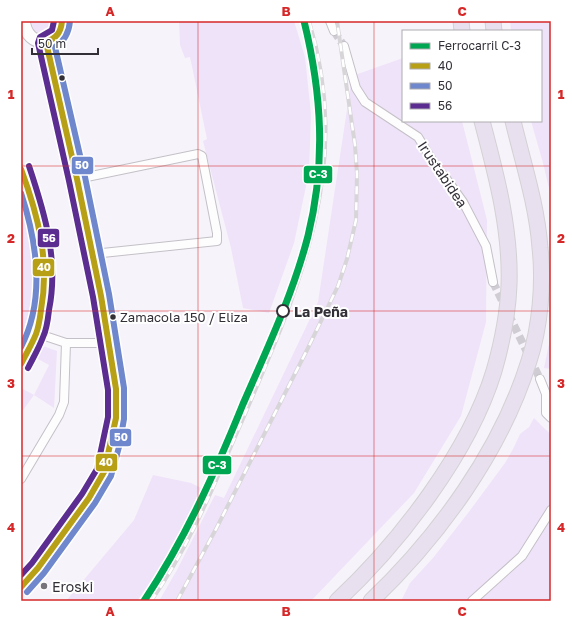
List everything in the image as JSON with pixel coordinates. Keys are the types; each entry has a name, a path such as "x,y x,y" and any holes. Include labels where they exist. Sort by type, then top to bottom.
{"highway":[{"path":"337,601 376,562 407,525 440,478 462,444 478,412 494,371 504,327 509,284 507,245 502,200 482,122"},
{"path":"371,601 403,569 461,495 490,451 504,423 530,361 540,311 540,248 533,203 513,122"}],"street":[{"path":"24,29 35,40 46,42 57,37 60,32 62,21"},
{"path":"330,21 334,31"},
{"path":"21,586 38,568 90,498 104,472 116,418 116,389 109,340 93,254 46,42"},
{"name":"Irustabidea","path":"344,46 356,88 365,102 418,137 437,168 463,202 486,246 493,282"},
{"path":"77,179 198,154 202,156 217,233 217,241 93,254"},
{"path":"21,169 36,211 44,243 46,259 44,300 36,333 21,364"},
{"path":"36,333 66,343 104,343 109,340"},
{"path":"21,478 59,415 64,402 66,343"},
{"path":"540,379 546,394 546,413 551,418"},
{"path":"472,601 522,556 551,510"}],"shaded area":[{"path":"32,21 54,21 51,31 47,34 39,34 35,31"},
{"path":"179,21 294,21 305,57 311,114 309,172 294,243 269,313 243,308 231,248 203,141 207,139 190,57 185,58 180,45"},
{"path":"510,21 551,21 551,197 531,122 542,122 542,30 511,30"},
{"path":"402,58 402,122 462,122 487,220 486,322 461,416 414,493 311,601 159,601 177,570 215,495 224,498 318,302 352,76"},
{"path":"21,204 30,237 33,287 31,304 21,336"},
{"path":"551,334 551,369 544,368"},
{"path":"43,346 57,351 54,408 34,395 49,365 38,359 36,355 37,350"},
{"path":"21,388 34,395 21,413"},
{"path":"534,418 551,434 551,601 401,601 410,583 433,558 468,513 505,463 520,434 529,427"},
{"path":"153,475 191,483 201,488 172,546 137,601 66,601 134,520"}],"tunnel":[{"path":"334,31 344,46"},
{"path":"493,282 540,379"}],"railway":[{"path":"151,601 165,580 190,536 222,468 283,323 300,275 314,226 323,177 326,127 321,75 309,21"},
{"path":"177,601 216,529 307,350 338,286 347,259 356,220 357,174 355,145 337,21"}],"rail line":[{"name":"C-3","path":"144,601 173,554 198,505 270,342 302,258 314,209 318,182 320,128 315,75 304,21"}],"transit line":[{"name":"56","path":"21,575 32,563 82,494 97,469 108,417 108,390 93,297 38,43 40,37 52,30 54,21"},
{"name":"40","path":"21,587 38,568 89,498 104,472 116,418 116,389 101,296 77,179 46,42 53,39 58,34 62,21"},
{"name":"50","path":"27,592 44,573 95,503 111,476 119,447 124,419 124,388 109,294 85,177 55,47 66,36 70,21"},
{"name":"56","path":"28,368 44,334 48,320 52,291 49,237 29,166"},
{"name":"40","path":"21,169 33,203 41,238 44,273 38,328 33,342 21,364"},
{"name":"50","path":"21,193 27,212 35,251 36,270 34,310 29,329 21,347"}],"place":[{"name":"La Peña","path":"283,311"},
{"name":"Zamacola 150 / Eliza","path":"113,317"},
{"name":"Eroski","path":"44,586"}]}
